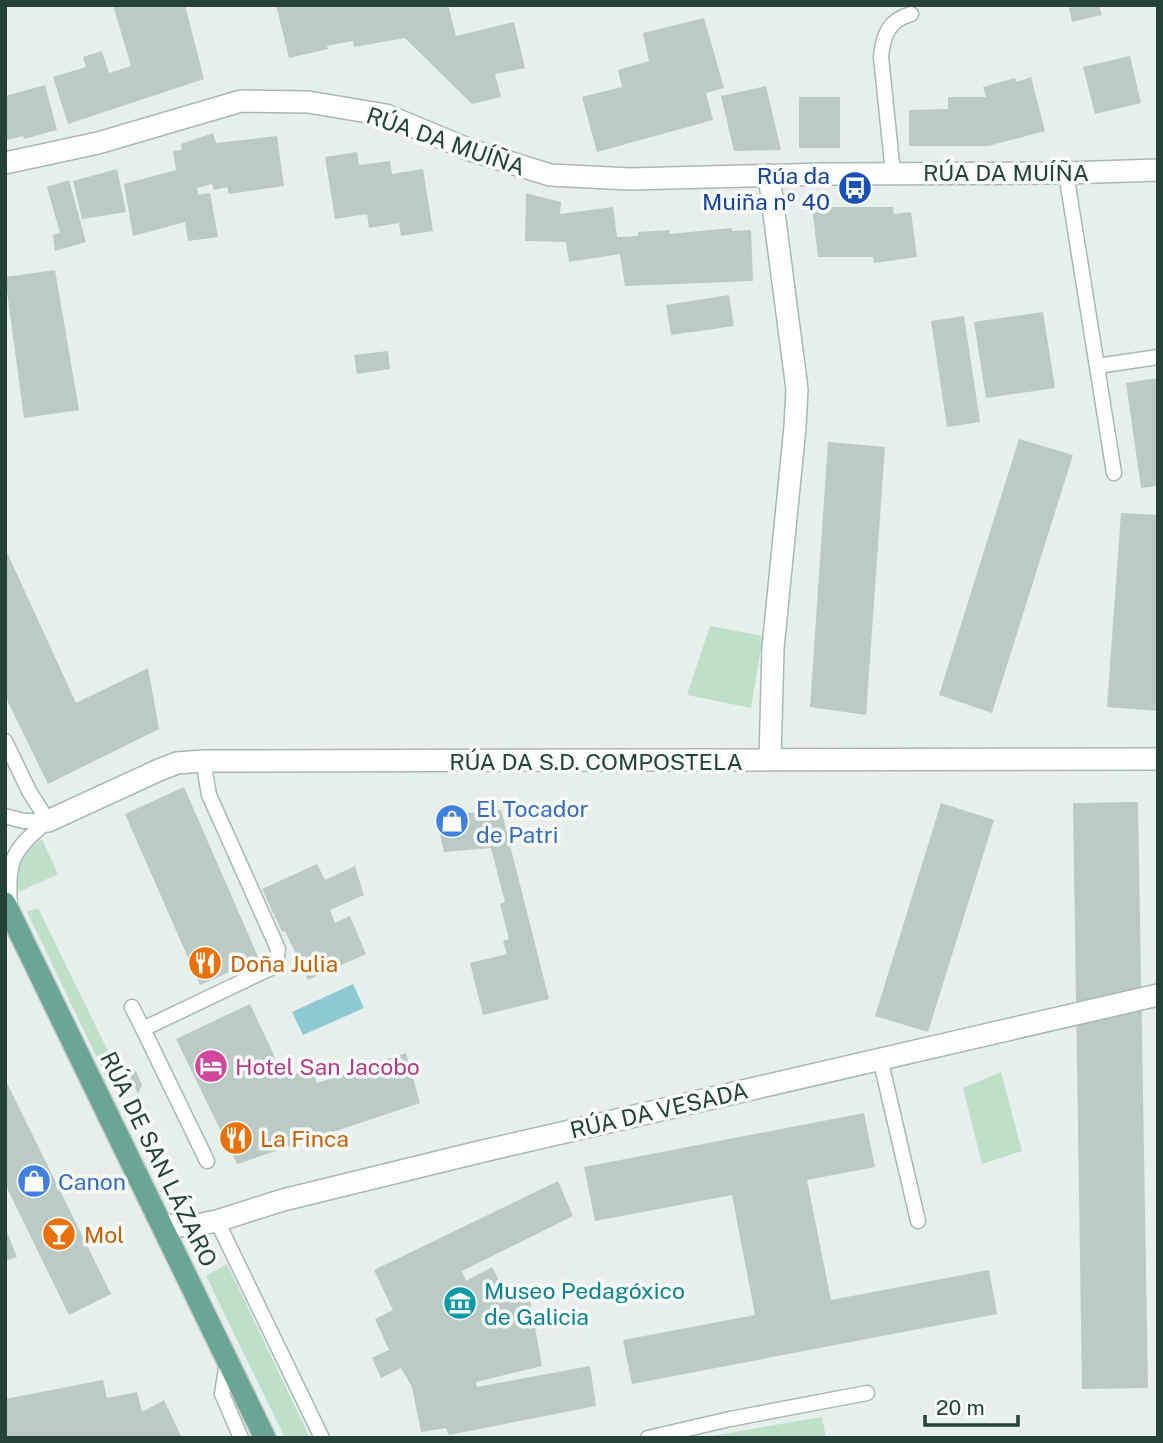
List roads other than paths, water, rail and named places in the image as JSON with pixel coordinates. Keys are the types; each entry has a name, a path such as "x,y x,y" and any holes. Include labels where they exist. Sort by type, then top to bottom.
{"main road":[{"name":"RÚA DE SAN LÁZARO","path":"7,908 265,1438"}],"street":[{"name":"RÚA DA MUÍÑA","path":"5,163 98,143 241,101 308,102 386,115 470,150 550,175 630,179 1158,170"},
{"path":"769,175 797,390 796,427 773,648 771,761"},
{"name":"RÚA DA S.D. COMPOSTELA","path":"48,821 177,763 203,761 1158,758"},
{"name":"RÚA DA VESADA","path":"162,1225 191,1226 217,1221 284,1200 478,1152 1158,995"}],"lane":[{"path":"893,173 881,57 883,38 900,17 911,14"},
{"path":"1066,173 1114,473"},
{"path":"1097,366 1158,357"},
{"path":"5,741 29,791 48,821"},
{"path":"143,1029 272,967 278,957 278,949 209,795 203,761"},
{"path":"5,816 24,821 48,821"},
{"path":"7,908 8,870 19,847 48,821"},
{"path":"132,1007 207,1161"},
{"path":"880,1058 918,1222"},
{"path":"217,1221 322,1438"},
{"path":"227,1361 222,1394 241,1438"},
{"path":"648,1438 743,1416 867,1393"}],"water":[{"path":"353,984 364,1008 303,1035 292,1012"}],"place":[{"name":"Rúa da Muiña nº 40","path":"855,188"},
{"name":"El Tocador de Patri","path":"452,821"},
{"name":"Doña Julia","path":"205,963"},
{"name":"Hotel San Jacobo","path":"211,1066"},
{"name":"La Finca","path":"236,1138"},
{"name":"Canon","path":"34,1181"},
{"name":"Mol","path":"59,1234"},
{"name":"Museo Pedagóxico de Galicia","path":"460,1303"}]}
